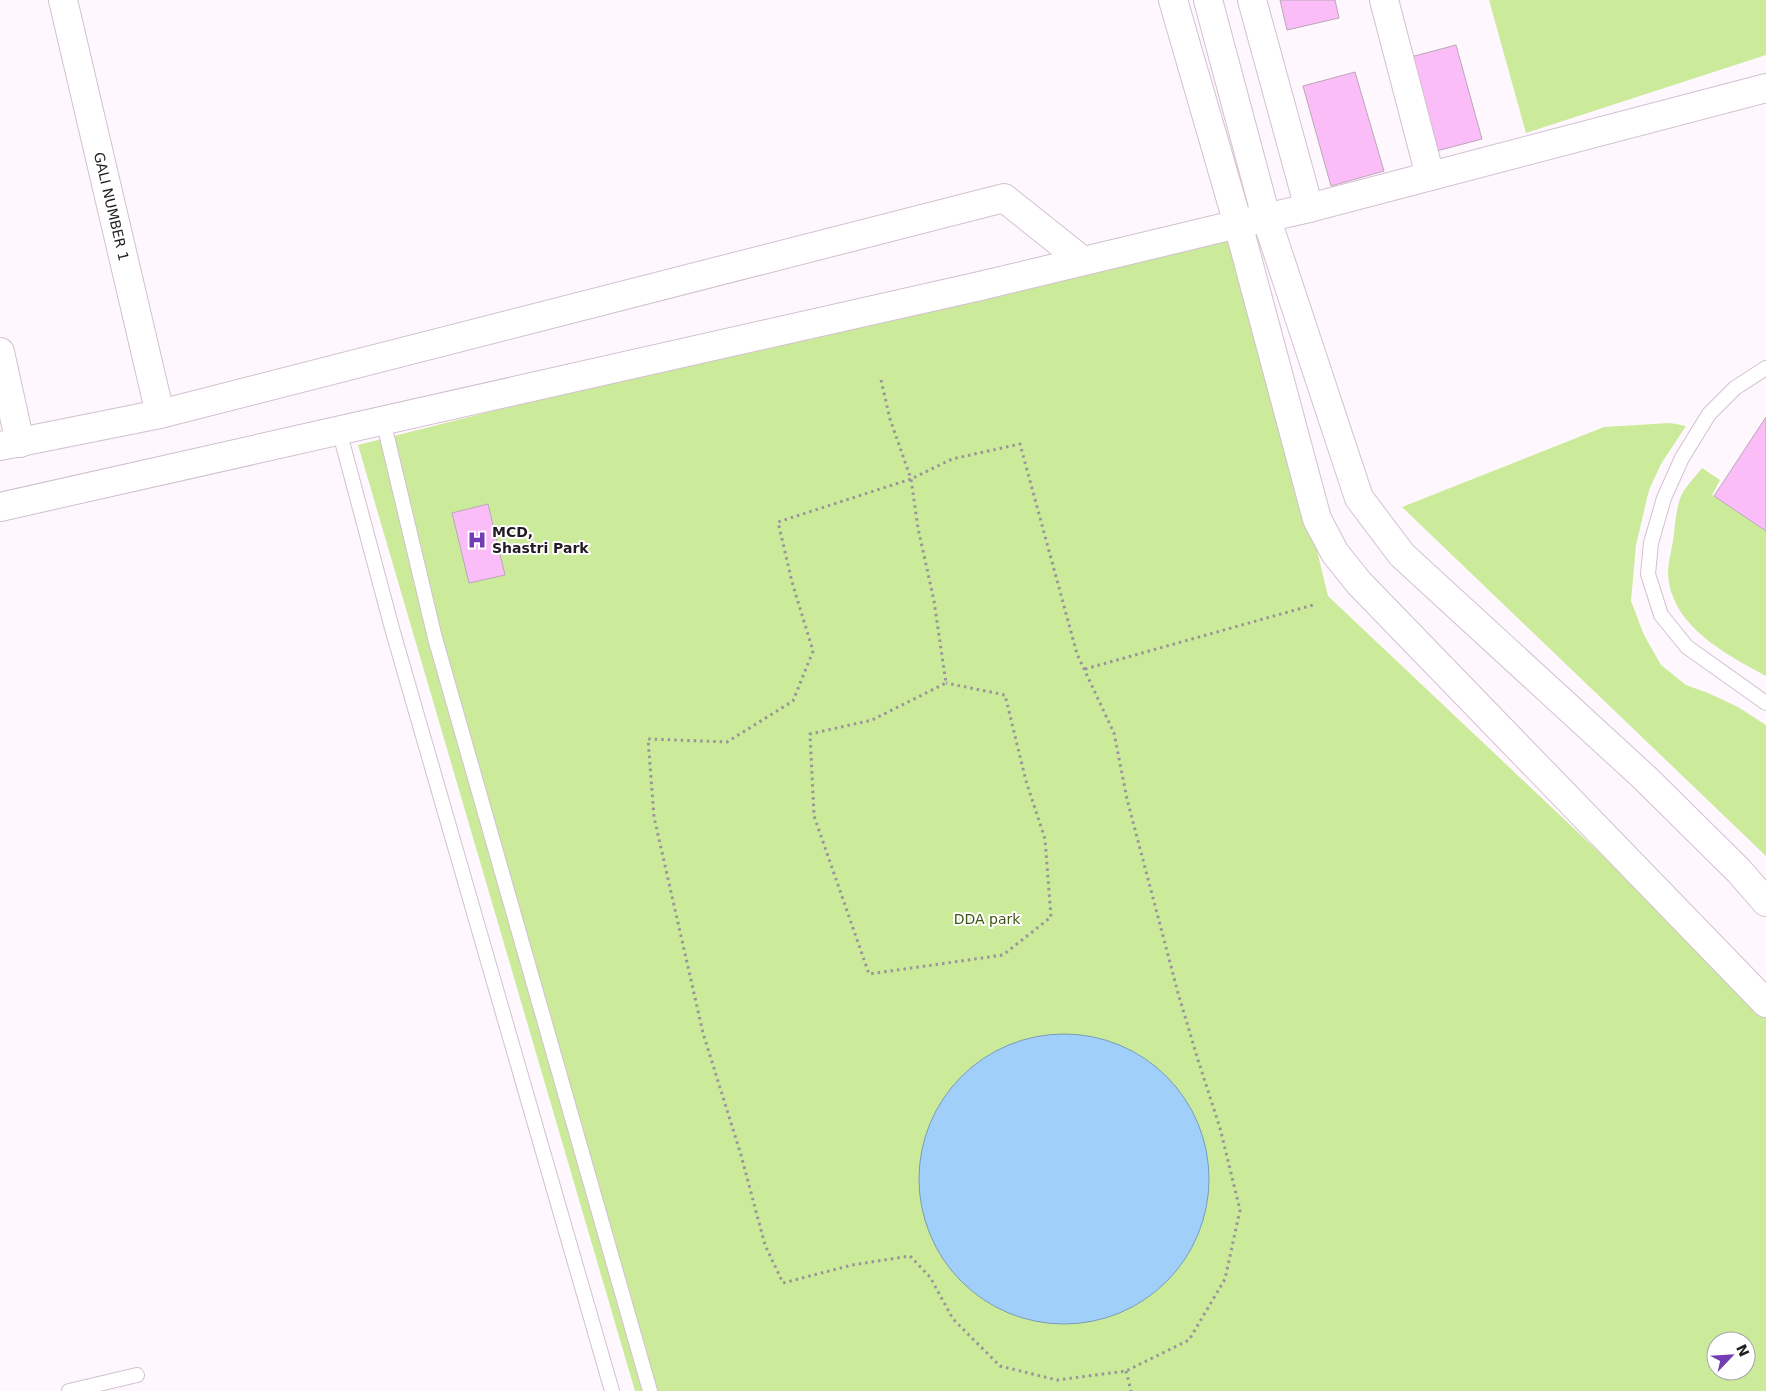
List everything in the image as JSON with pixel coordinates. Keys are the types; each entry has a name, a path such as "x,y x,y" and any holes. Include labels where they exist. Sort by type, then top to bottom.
{"street":[{"name":"GALI NUMBER 1","path":"63,0 160,414"},
{"path":"1173,0 1238,224 1317,518 1335,553 1359,583 1765,999"},
{"path":"1208,0 1266,217 1359,498 1402,555 1645,778 1739,870 1766,902"},
{"path":"1252,0 1309,208"},
{"path":"1384,0 1430,176"},
{"path":"0,507 1309,208 1766,88"},
{"path":"0,352 10,445 160,414 1004,198 1083,261"}],"lane":[{"path":"1766,368 1735,388 1709,414 1682,458 1664,498 1651,543 1648,574 1661,615 1687,647 1766,703"},
{"path":"383,420 435,638 650,1391"},
{"path":"339,430 393,632 612,1391"},
{"path":"69,1391 137,1375"}],"path":[{"path":"881,380 890,420 911,479 918,528 934,601 946,683"},
{"path":"1020,444 1077,654 1084,669 1114,733 1127,799 1178,993 1220,1128 1240,1210 1225,1280 1189,1340 1126,1371 1057,1380 1000,1366 953,1319 930,1276 910,1256 852,1264 782,1283 765,1246 741,1155 703,1033 654,816 648,739 727,742 793,702 813,651 792,582 778,522 911,479 952,460 1020,444"},
{"path":"1084,669 1313,605"},
{"path":"946,683 1005,695 1026,781 1045,839 1051,917 1002,955 870,974 814,816 810,734 872,720 946,683"},
{"path":"1126,1371 1131,1391"}],"green space":[{"path":"1489,0 1766,0 1766,55 1526,133"},
{"name":"DDA park","path":"1238,224 1328,596 1766,1010 1766,1391 635,1391 358,445"},
{"path":"1670,423 1686,426 1661,464 1649,490 1636,545 1631,601 1644,635 1661,665 1686,685 1738,707 1766,725 1766,856 1402,507 1604,427"},
{"path":"1702,468 1720,480 1712,495 1766,531 1766,676 1718,648 1704,637 1679,610 1672,593 1668,571 1679,503 1683,492"}],"water":[{"path":"1064,1034 1092,1037 1132,1051 1156,1067 1176,1087 1198,1124 1206,1151 1209,1179 1206,1207 1192,1247 1176,1271 1156,1291 1119,1313 1092,1321 1064,1324 1036,1321 996,1307 972,1291 952,1271 930,1234 922,1207 919,1179 922,1151 936,1111 952,1087 972,1067 1009,1045 1036,1037"}],"building":[{"path":"1280,0 1335,0 1339,18 1287,30"},
{"path":"1456,45 1482,139 1429,153 1403,59"},
{"path":"1355,72 1384,171 1331,186 1303,86"},
{"path":"1766,417 1766,531 1714,496"},
{"path":"488,504 505,575 469,583 452,513"}],"place":[{"name":"MCD, Shastri Park","path":"477,540"}]}
